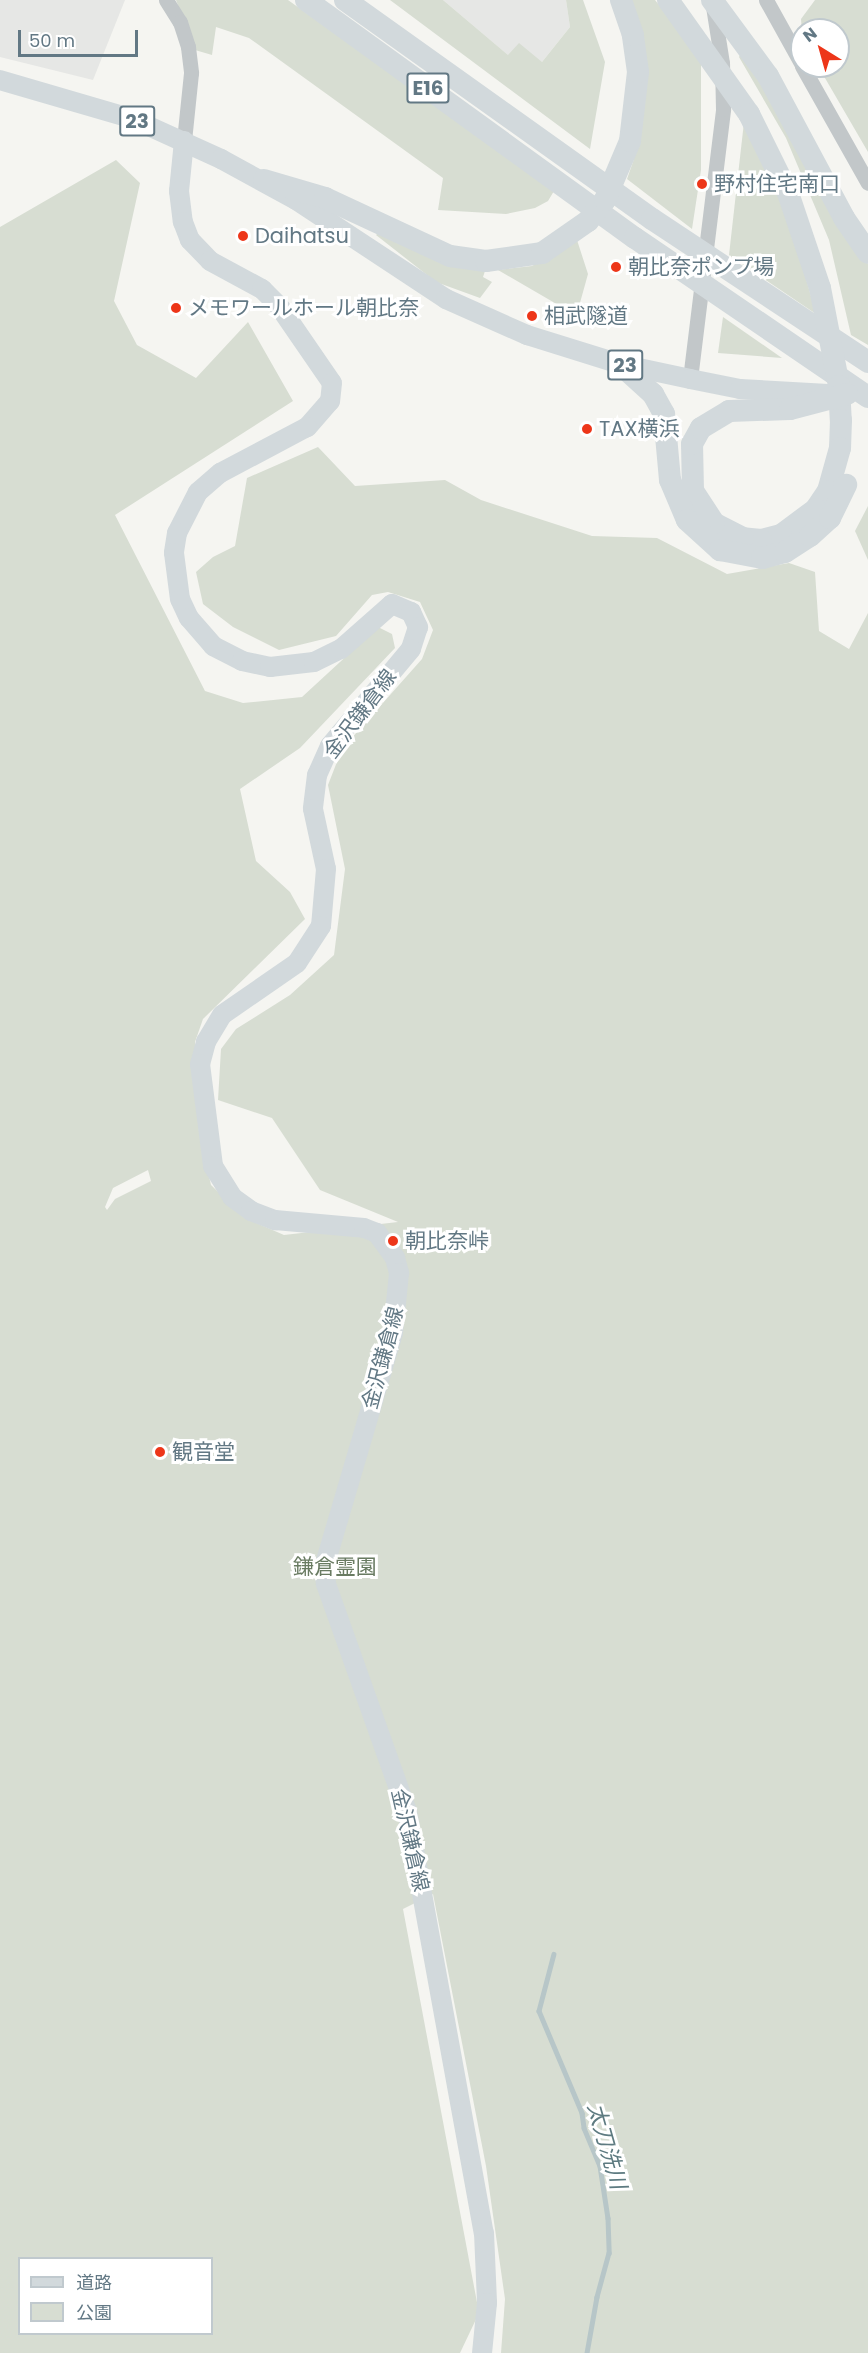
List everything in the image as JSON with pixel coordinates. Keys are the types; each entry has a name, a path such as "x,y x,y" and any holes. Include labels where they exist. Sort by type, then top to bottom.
{"highway":[{"name":"E16","path":"306,0 550,176 861,395"},
{"name":"E16","path":"345,0 851,363"},
{"path":"372,0 523,128"},
{"path":"264,180 325,198 450,256 486,261 542,253 588,221 605,200 630,141 638,72 633,35 621,0"},
{"path":"712,0 745,42 788,108 844,218 868,253"},
{"path":"620,364 653,394 664,414 670,480 687,520 720,550 740,556 762,558 785,552 810,536 830,518 843,494 850,470 851,363 788,193 752,105 681,4"},
{"path":"849,419 828,491 816,509 799,524 781,535 761,540 742,538 726,531 702,509 693,490 692,444 715,417 746,408 790,409 861,395"}],"main road":[{"name":"23","path":"0,80 88,104 184,141 264,180 446,299 527,335 620,364 690,379 791,394 861,395"},
{"name":"金沢鎌倉線","path":"184,141 179,192 183,222 190,240 210,261 262,289 279,306 332,383 330,401 307,427 220,473 198,492 177,533 174,553 180,599 189,618 213,646 242,661 270,668 314,662 342,649 392,604 411,612 418,627 411,649 330,746 317,775 313,810 326,869 321,926 297,963 222,1015 206,1042 200,1064 213,1166 232,1197 251,1211 275,1220 364,1228 377,1233 395,1258 399,1274 393,1333 324,1568 337,1618 407,1811 482,2215 487,2303 482,2353"}],"street":[{"path":"166,0 180,22 188,47 191,82 184,141"},
{"path":"690,379 723,109 722,63 712,0"},
{"path":"766,0 790,44"},
{"path":"809,78 868,183"}],"shaded area":[{"path":"0,0 125,0 93,80 0,57"},
{"path":"443,0 566,0 570,27 542,62 509,56"}],"green space":[{"path":"176,0 288,0 554,191 548,201 535,208 506,214 438,210 443,178 249,38 216,27 212,55 195,50"},
{"path":"390,0 443,0 508,55 519,43 542,62 570,27 566,0 583,0 605,62 590,149"},
{"path":"626,0 655,0 701,57 701,170 692,229 627,179 634,159"},
{"path":"815,0 868,0 868,152 825,78 850,78 850,18 802,18"},
{"path":"742,51 845,234 868,264 868,345 851,335 829,240 786,138 739,57"},
{"path":"744,122 785,204 816,314 729,255"},
{"name":"鎌倉霊園","path":"116,160 140,183 114,301 137,345 196,378 248,322 293,401 115,515 205,691 243,703 302,697 378,627 392,634 395,648 300,748 240,789 256,861 290,892 305,919 203,1019 195,1042 199,1132 211,1185 245,1218 284,1235 398,1222 320,1190 272,1118 218,1100 221,1049 236,1029 290,995 334,955 345,869 328,785 342,749 422,659 433,630 420,602 388,592 372,595 336,636 279,650 233,627 203,604 196,572 213,557 235,546 247,478 318,447 355,486 445,480 481,500 592,536 657,538 727,574 789,563 815,572 819,631 849,649 868,613 868,2353 501,2353 505,2299 486,2166 433,1894 403,1909 479,2313 460,2353 0,2353 0,227","holes":["148,1170 151,1181 115,1199 107,1210 105,1207 113,1188"]},
{"path":"379,232 486,268 483,277 492,282 480,298 436,282 376,235"},
{"path":"577,240 588,274 578,310 572,313 498,270 532,266"},
{"path":"723,317 782,358 718,353"},
{"path":"868,506 868,560 855,531"}],"waterway":[{"name":"太刀洗川","path":"554,1954 539,2011 582,2113 584,2128 600,2166 608,2218 609,2253 597,2297 587,2353"}],"place":[{"name":"野村住宅南口","path":"702,184"},
{"name":"Daihatsu","path":"243,236"},
{"name":"朝比奈ポンプ場","path":"616,267"},
{"name":"メモワールホール朝比奈","path":"176,308"},
{"name":"相武隧道","path":"532,316"},
{"name":"TAX横浜","path":"587,429"},
{"name":"朝比奈峠","path":"393,1241"},
{"name":"観音堂","path":"160,1452"}]}
